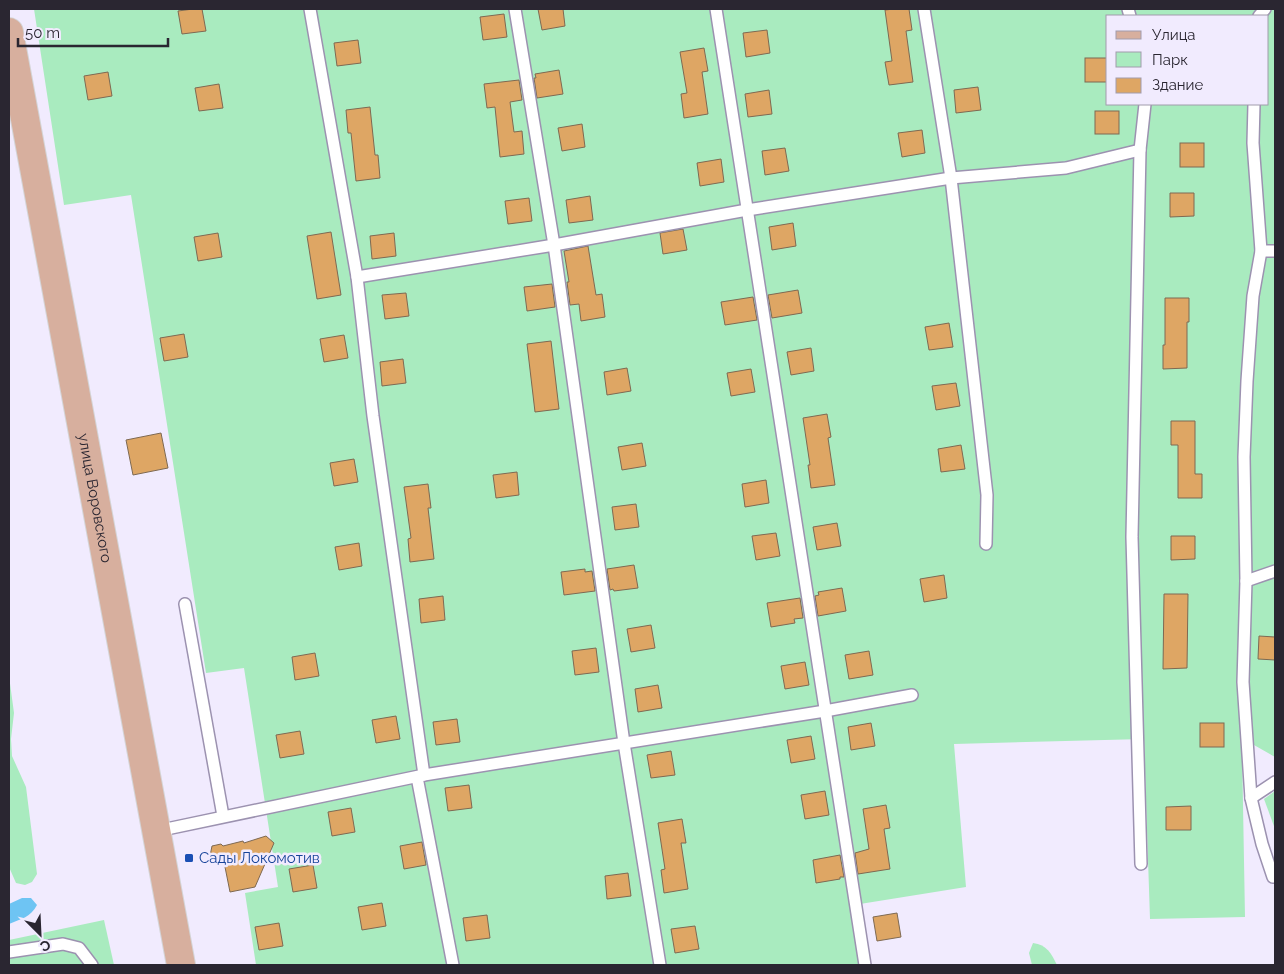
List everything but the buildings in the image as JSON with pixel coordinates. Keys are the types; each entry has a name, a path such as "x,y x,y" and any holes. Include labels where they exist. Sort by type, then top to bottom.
{"main road":[{"name":"улица Воровского","path":"9,32 181,965"}],"lane":[{"path":"310,9 357,276 420,776 453,965"},
{"path":"515,9 554,244 624,743 660,965"},
{"path":"716,9 865,965"},
{"path":"924,9 951,178 987,495 986,544"},
{"path":"1141,864 1132,537 1140,150 1145,105"},
{"path":"1254,105 1253,143 1261,251 1253,296 1247,382 1244,457 1246,580 1243,682 1251,798 1262,844 1273,877"},
{"path":"357,276 951,178 1066,168 1140,150"},
{"path":"1261,251 1275,251"},
{"path":"1246,580 1275,571"},
{"path":"185,604 223,816"},
{"path":"157,831 420,776 825,711 912,695"},
{"path":"1251,798 1275,782"},
{"path":"9,952 63,944 79,948 92,965"}],"green space":[{"path":"34,9 1275,9 1275,757 1254,745 1242,748 1245,917 1150,919 1144,739 954,744 966,887 860,904 869,965 256,965 245,893 278,887 244,668 206,673 131,195 64,205"},
{"path":"9,676 14,713 11,739 12,756 26,787 37,874 32,882 25,885 16,883 9,867"},
{"path":"1275,791 1275,829 1264,799"},
{"path":"104,920 114,965 9,965 9,940"},
{"path":"1033,943 1048,950 1057,965 1032,965 1029,953"}],"water":[{"path":"22,898 31,898 37,905 29,915 9,924 9,904"}],"place":[{"name":"Сады Локомотив","path":"189,858"}]}
